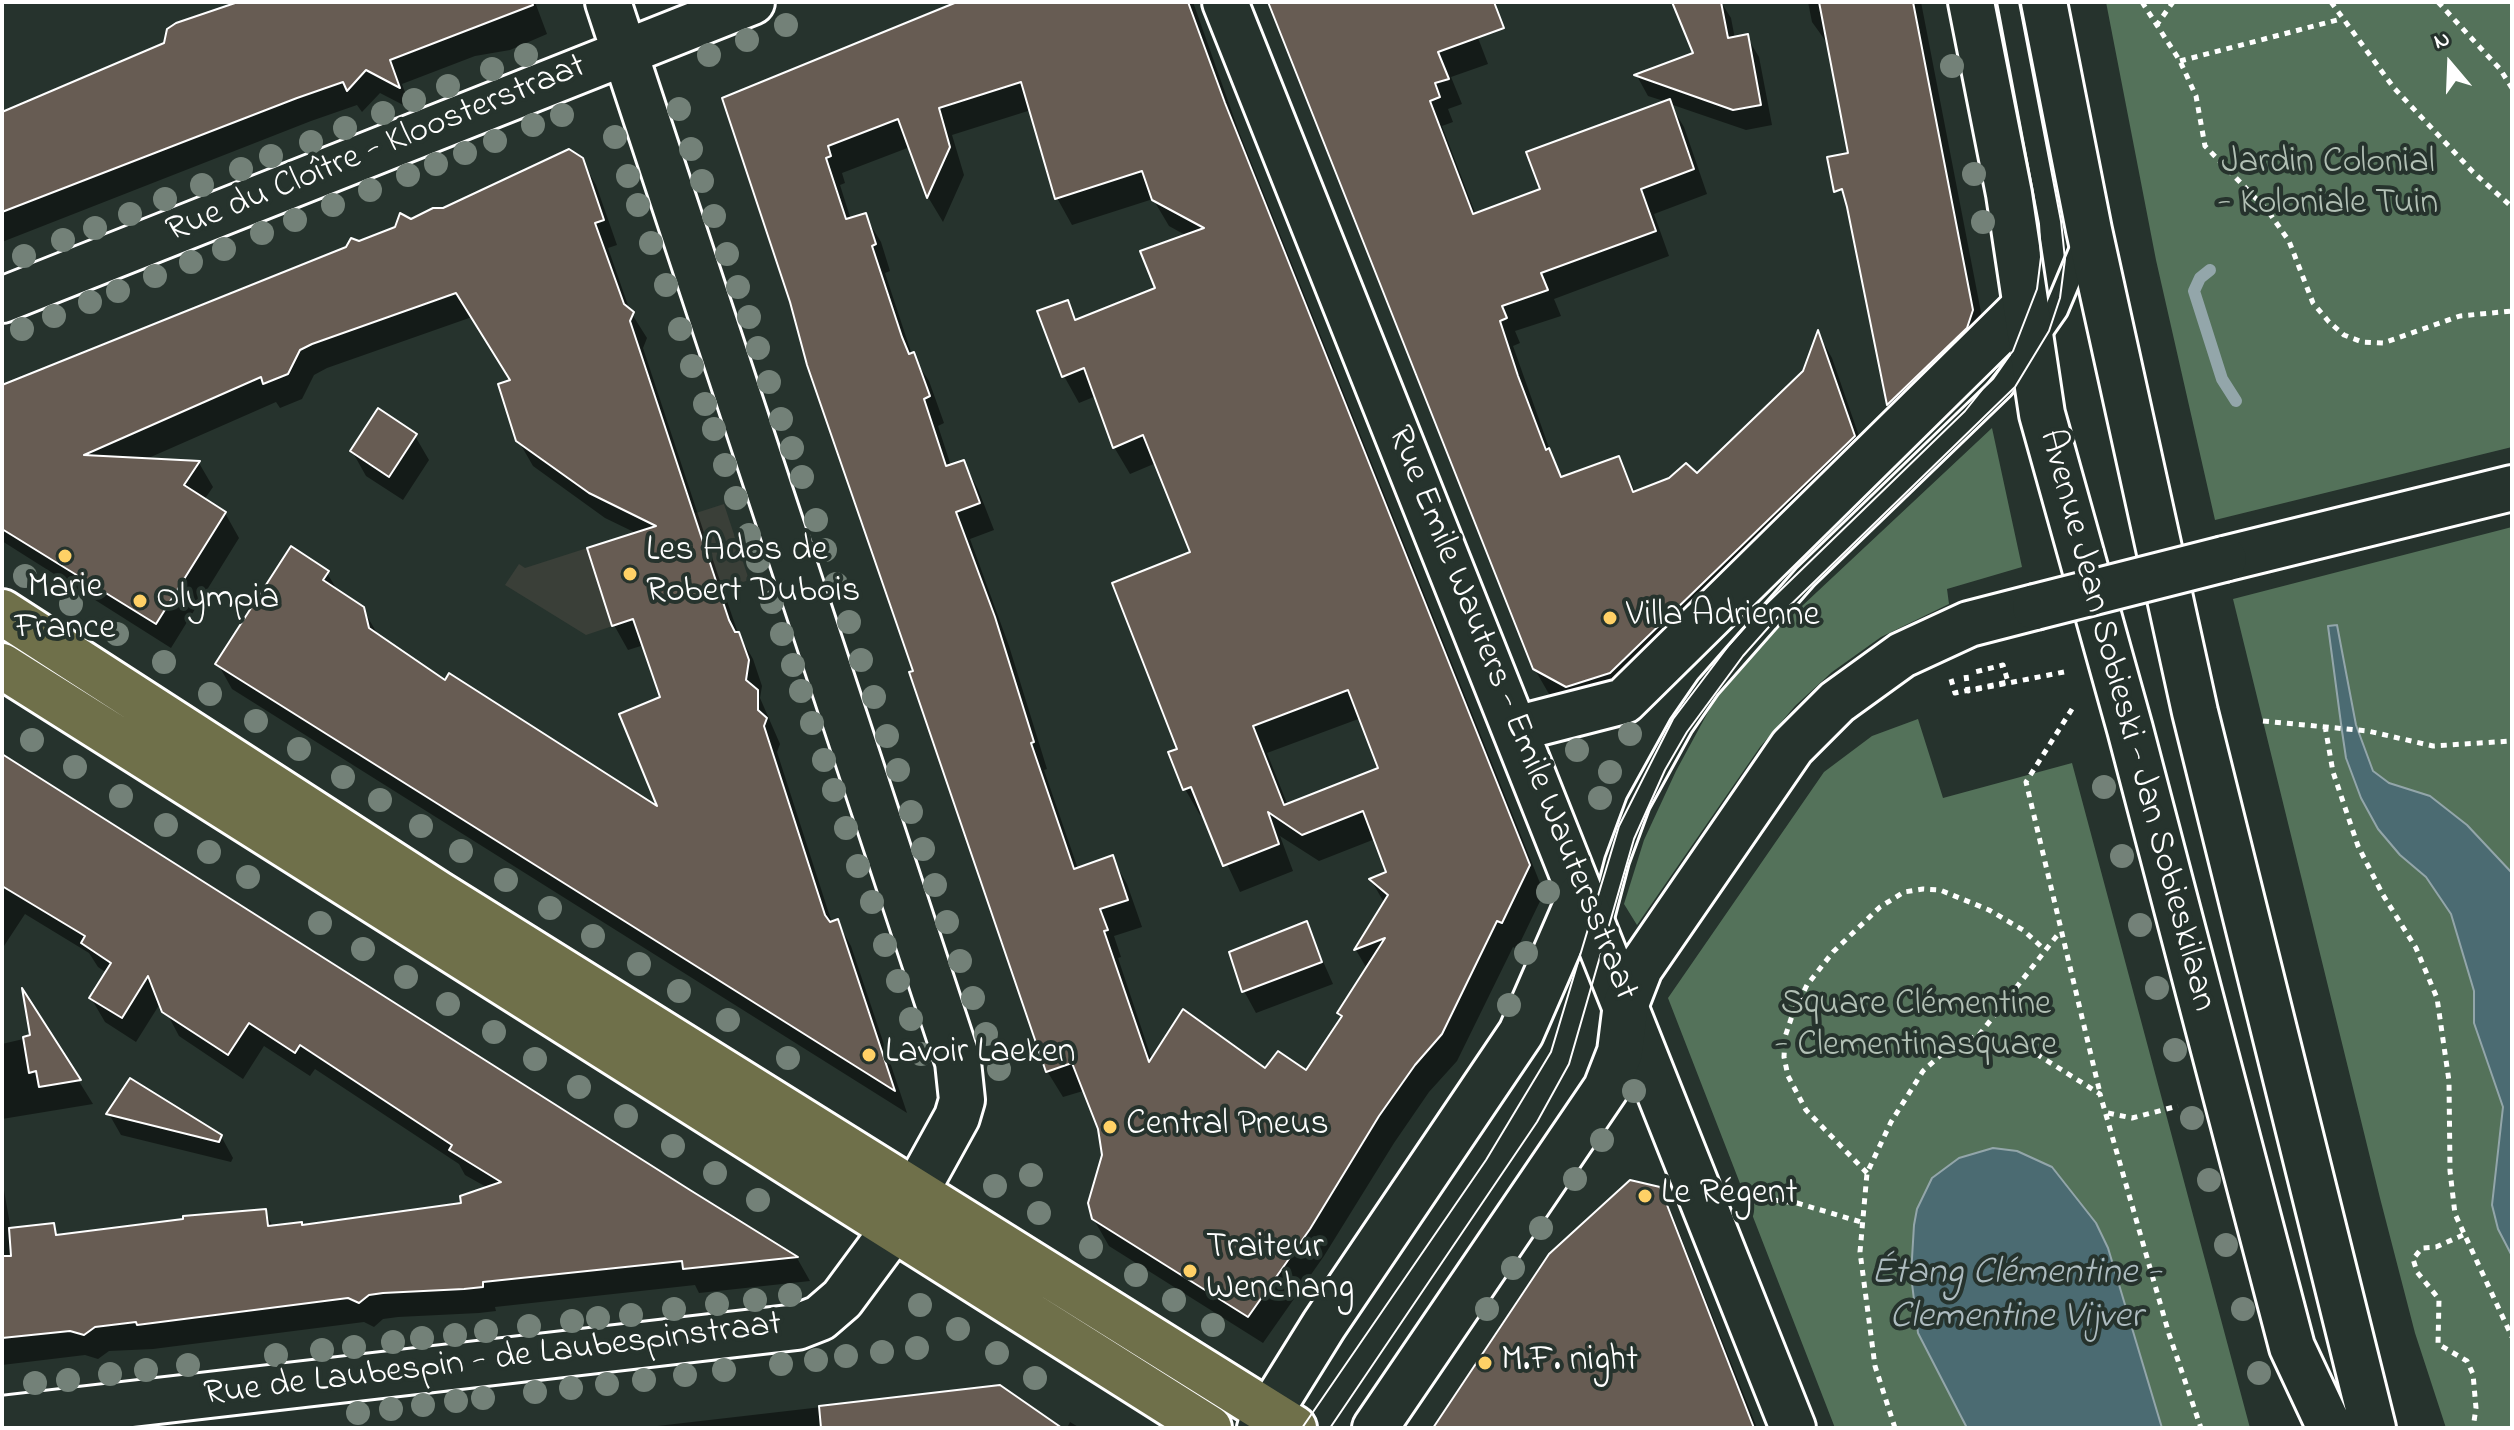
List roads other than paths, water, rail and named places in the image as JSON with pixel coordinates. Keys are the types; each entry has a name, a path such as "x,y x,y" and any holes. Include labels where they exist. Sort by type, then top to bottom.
{"main road":[{"path":"2,612 437,893 1274,1423"},
{"path":"2,666 1209,1428"}],"street":[{"path":"608,2 958,1062 962,1100 957,1117 915,1193"},
{"name":"Rue du Cloître - Kloosterstraat","path":"2,300 752,2"},
{"name":"Rue Emile Wauters - Emile Wautersstraat","path":"1225,2 1793,1428"},
{"name":"Avenue Jean Sobieski - Jan Sobieskilaan","path":"1971,2 2009,194 2042,414 2130,729 2292,1347 2330,1428"},
{"name":"Avenue Jean Sobieski - Jan Sobieskilaan","path":"2044,2 2089,230 2195,712 2373,1428"},
{"path":"1515,729 1624,701 2025,306"},
{"path":"1375,1428 1606,1088 1620,1052 1626,1004 1651,950 1768,777 1792,747 1837,702 1872,674 1969,624 2512,488"},
{"path":"1274,1423 1521,1033 1581,895"},
{"name":"Rue de Laubespin - de Laubespinstraat","path":"2,1419 797,1327 820,1318 842,1299 893,1230"},
{"path":"2306,1376 2316,1428"}],"lane":[{"path":"1597,935 1617,861 1638,804 1681,726 1708,687 1770,613 1971,419 2031,349 2056,310 2089,230"}],"water":[{"path":"2337,625 2356,725 2373,771 2389,783 2430,796 2467,825 2512,873 2512,1256 2498,1229 2492,1205 2503,1107 2474,1023 2474,991 2451,914 2426,877 2400,855 2378,829 2361,798 2346,758 2328,626"},
{"name":"Étang Clémentine - Clementine Vijver","path":"1993,1148 2017,1151 2052,1167 2096,1223 2108,1248 2162,1428 1967,1428 1918,1333 1911,1275 1914,1225 1917,1209 1932,1178 1959,1158"}],"waterway":[{"path":"2210,270 2200,278 2194,291 2222,379 2236,401"}],"tram line":[{"path":"1302,1428 1486,1160 1551,1052 1619,826 1673,719 1729,645 1761,609 1965,411 2013,351 2037,289 2041,257 2039,224 1997,2"},
{"path":"1330,1428 1537,1122 1569,1064 1634,839 1665,770 1687,732 1743,656 1775,620 2015,387 2049,331 2060,298 2065,259 2061,221 2019,2"}],"place":[{"name":"Marie France","path":"65,556"},
{"name":"Les Ados de Robert Dubois","path":"630,574"},
{"name":"Olympia","path":"140,601"},
{"name":"Villa Adrienne","path":"1610,618"},
{"name":"Lavoir Laeken","path":"869,1055"},
{"name":"Central Pneus","path":"1110,1127"},
{"name":"Le Régent","path":"1645,1196"},
{"name":"Traiteur Wenchang","path":"1190,1271"},
{"name":"M.F. night","path":"1485,1363"}],"park label":[{"name":"Jardin Colonial - Koloniale Tuin","path":"2328,186"},
{"name":"Square Clémentine - Clementinasquare","path":"1916,1028"}]}
